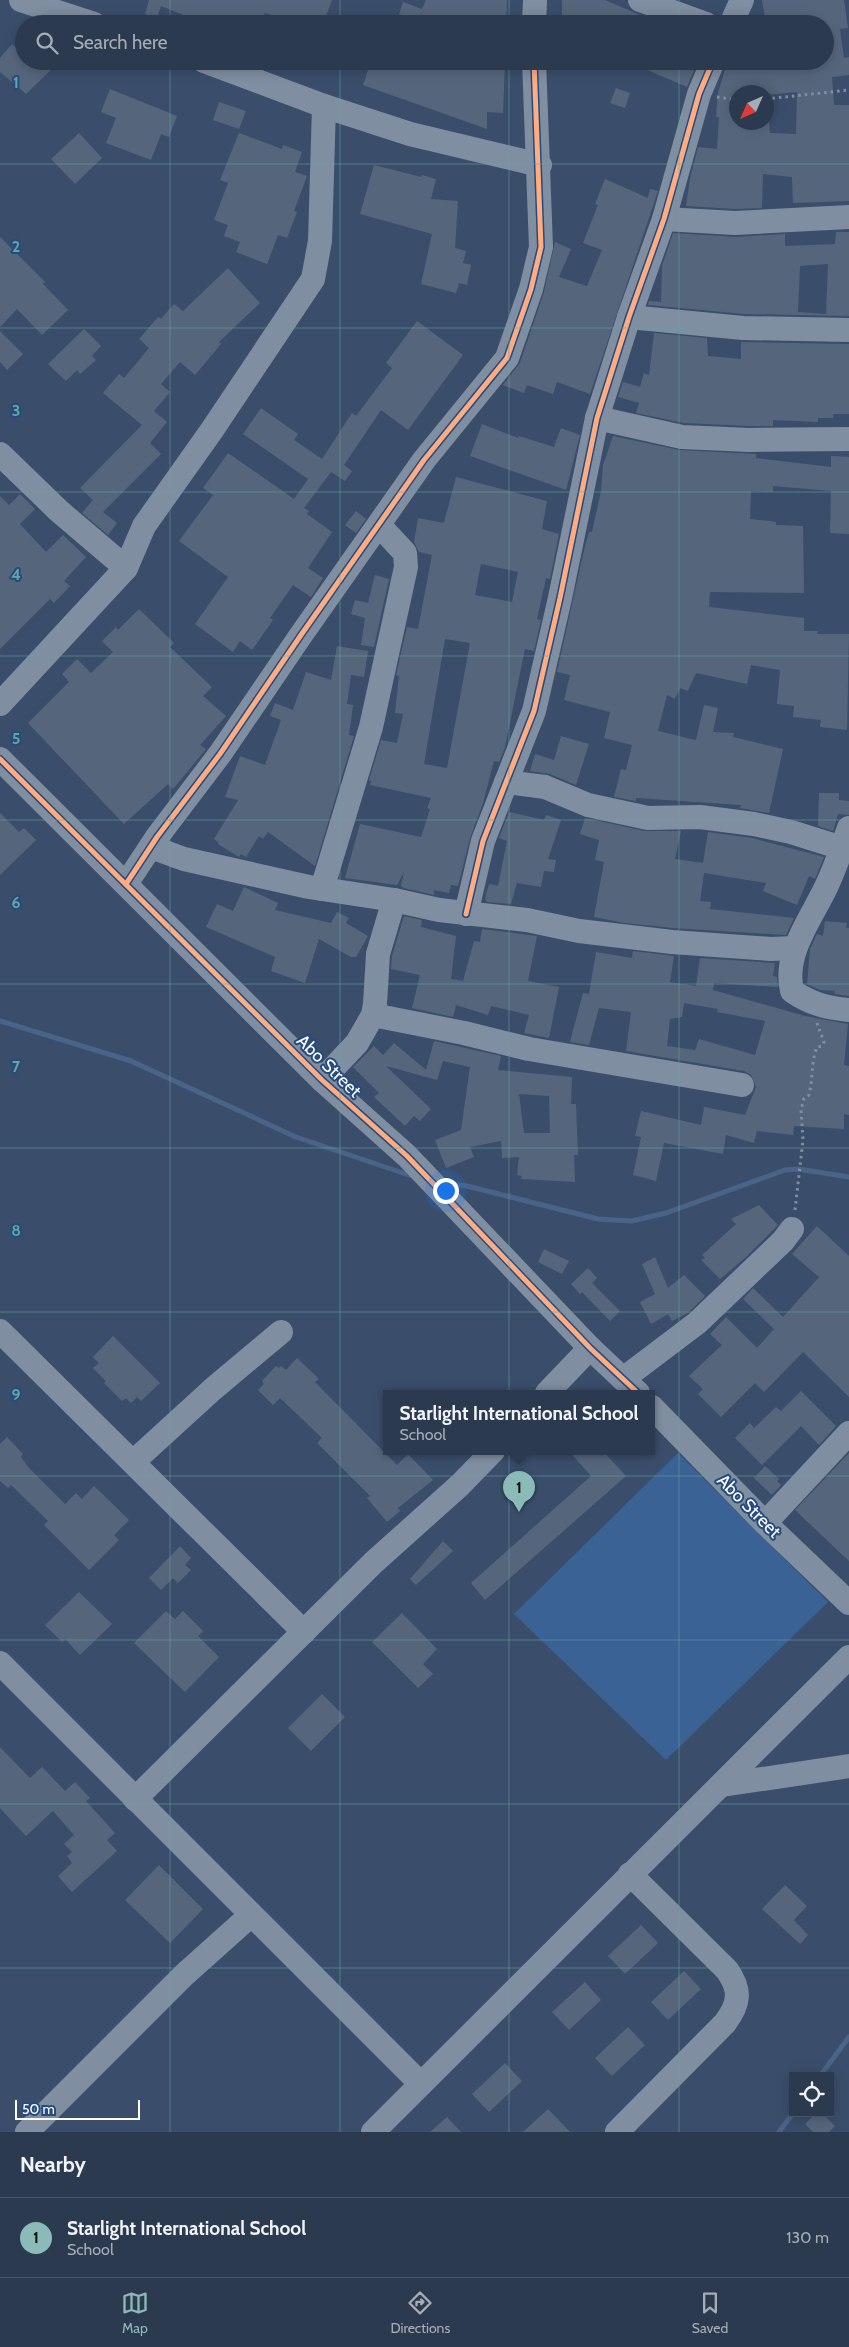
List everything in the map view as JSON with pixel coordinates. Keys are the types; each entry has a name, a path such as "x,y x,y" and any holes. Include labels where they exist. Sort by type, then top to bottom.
{"street":[{"path":"21,0 67,15"},
{"path":"534,15 535,0"},
{"path":"640,0 681,15"},
{"path":"735,15 742,0"},
{"path":"228,70 324,106 410,134 540,165"},
{"path":"126,884 220,754 301,634 424,460 507,358 531,289 541,248 540,165 535,70"},
{"path":"466,914 483,841 534,711 560,598 597,418 629,317 664,219 699,94 709,70"},
{"path":"0,704 126,568 144,526 212,430 313,279 320,242 324,106"},
{"path":"664,219 735,223 849,217"},
{"path":"629,317 743,328 849,330"},
{"path":"597,418 682,437 749,440 849,439"},
{"path":"0,454 59,511 126,568"},
{"path":"322,890 371,727 406,567 404,553 398,543 379,525"},
{"name":"Abo Street","path":"0,759 322,1080 407,1156 590,1348 630,1386"},
{"path":"506,782 545,787 588,805 648,818 700,817 754,824 791,832 846,838 817,907 795,948 789,980 792,991 823,1007 849,1010"},
{"path":"151,847 184,859 322,890 394,900 466,914 518,919 579,931 672,942 795,948"},
{"path":"322,1080 357,1042 373,1015 376,1004 378,954 394,900"},
{"path":"373,1015 464,1033 529,1050 742,1085"},
{"path":"630,1386 710,1312 783,1241 792,1229"},
{"path":"0,1332 304,1632"},
{"path":"133,1462 213,1389 281,1332"},
{"path":"550,1390 590,1348"},
{"name":"Abo Street","path":"655,1410 765,1523 849,1602"},
{"path":"765,1523 849,1433"},
{"path":"135,1800 374,1562 460,1485 489,1455"},
{"path":"373,2132 849,1657"},
{"path":"0,1663 135,1800 422,2084"},
{"path":"722,1785 849,1766"},
{"path":"617,2132 725,2023 733,2012 738,1991 735,1982 727,1970 630,1874"},
{"path":"27,2132 184,1975 251,1915"}],"path":[{"path":"774,98 849,90"},
{"path":"798,1189 803,1140 801,1110 804,1098 809,1095 811,1088 814,1056 817,1047 822,1046 824,1042 816,1026 818,1016 823,1007"}],"shaded area":[{"path":"678,1453 828,1602 666,1760 514,1614"}],"building":[{"path":"149,0 332,0 326,15 270,15 265,13 264,15 184,15 161,6 158,15 145,14"},
{"path":"426,0 507,0 506,15 399,15 403,2 422,9"},
{"path":"562,0 605,0 640,15 562,15"},
{"path":"762,0 844,0 848,28 840,29 844,58 849,57 849,75 832,77 834,105 849,105 849,201 793,203 792,177 763,174 762,208 735,209 686,206 698,147 717,149 719,117 716,117 718,93 725,70 834,70 834,15 764,15"},
{"path":"12,44 15,47 15,70 51,70 26,94 0,72 0,58"},
{"path":"368,70 505,70 503,113 487,112 487,129 363,85"},
{"path":"647,70 694,70 687,87"},
{"path":"616,88 630,93 625,108 610,103"},
{"path":"110,89 177,116 169,137 161,134 151,160 106,143 116,118 101,112"},
{"path":"219,102 246,111 239,129 213,120"},
{"path":"79,133 102,158 75,184 51,159"},
{"path":"239,133 282,149 283,145 302,152 295,172 307,176 294,211 297,212 287,238 278,235 267,264 236,252 240,242 224,236 228,225 214,220 228,183 220,180"},
{"path":"374,165 436,179 431,199 458,201 455,248 466,251 463,263 471,265 467,285 459,283 456,293 421,284 432,234 360,214"},
{"path":"605,179 648,198 650,189 658,191 590,394 557,382 553,394 527,385 524,393 503,385 520,363 544,292 555,242 571,249 559,277 587,286 602,250 583,243 598,205 595,204"},
{"path":"836,232 849,232 849,316 744,314 648,305 649,301 661,302 662,266 673,233 736,237 785,234 785,246 835,244","holes":["828,264 826,314 798,312 800,266"]},
{"path":"0,237 45,282 43,284 68,310 42,335 17,309 0,327"},
{"path":"228,268 260,303 219,342 221,344 195,375 180,362 161,384 170,392 154,411 167,422 150,443 161,454 103,512 117,523 108,535 82,513 93,500 80,488 142,425 103,393 119,374 124,378 149,348 139,339 158,317 161,319 174,304 183,311"},
{"path":"417,321 463,355 408,430 381,410 344,465 352,471 345,481 331,472 304,508 309,511 307,514 332,532 308,568 323,578 311,597 293,585 270,618 273,620 252,650 240,641 233,652 195,624 228,577 179,541 213,495 203,488 228,453 294,499 308,479 243,434 261,408 298,434 294,440 322,459 352,413 356,416 392,368 386,363"},
{"path":"84,329 101,346 92,356 96,360 80,374 77,370 66,381 48,364"},
{"path":"0,331 23,354 7,370 0,362"},
{"path":"654,333 707,338 708,356 741,359 741,342 849,344 849,414 833,414 833,418 818,418 818,422 773,420 773,426 749,426 684,423 636,413 639,403 618,397 623,382 640,387 644,373 649,375"},
{"path":"482,424 518,438 519,436 554,447 561,428 580,435 566,490 470,456"},
{"path":"613,436 679,450 756,454 756,458 831,467 831,456 849,457 849,534 830,533 831,491 773,486 773,492 751,491 750,519 776,522 776,525 803,526 804,593 710,592 709,607 804,618 804,631 818,631 817,634 849,634 847,730 820,727 821,720 793,717 794,706 777,704 780,670 751,665 747,684 696,673 688,691 680,688 675,699 667,695 658,731 696,740 704,705 718,708 713,732 734,733 733,737 783,749 769,813 740,808 741,805 636,798 636,801 614,797 621,769 626,770 632,745 604,738 610,712 564,700 570,675 557,672 584,550 589,532 592,532 601,491 603,465"},
{"path":"456,477 547,501 542,529 559,534 550,579 546,578 537,619 541,620 534,651 525,649 505,747 499,762 494,761 483,803 470,838 458,886 451,885 449,893 434,890 434,895 401,886 404,872 397,885 345,878 360,824 421,837 430,809 427,808 431,798 370,785 371,781 369,780 381,740 397,743 403,714 395,713 399,676 396,675 407,627 418,629 432,555 419,552 414,542 418,518 444,523","holes":["481,564 518,572 512,602 475,595","445,639 470,643 447,768 424,764"]},
{"path":"20,494 35,509 20,524 46,552 63,535 86,557 64,581 70,586 54,603 50,599 0,649 0,496 9,505"},
{"path":"356,511 366,519 356,533 345,525"},
{"path":"375,575 389,579 374,647 361,645 365,618 351,614 355,600 368,603"},
{"path":"139,609 174,643 170,647 212,687 203,696 226,716 200,745 206,749 173,789 168,784 124,824 28,723 69,682 62,674 77,659 91,673 113,652 102,641 116,627 118,630"},
{"path":"337,646 368,651 364,677 351,675 347,704 353,705 349,735 354,736 315,866 268,832 263,839 259,836 246,857 241,854 239,857 218,844 214,839 238,800 225,797 240,756 265,765 281,720 270,716 275,703 293,710 306,672 331,680"},
{"path":"561,736 589,744 576,785 550,774 530,771 535,754 554,760"},
{"path":"819,793 839,793 839,800 849,801 849,815 838,814 833,831 818,826"},
{"path":"509,812 544,820 546,815 561,820 548,859 556,860 554,872 544,871 541,887 517,883 511,904 487,902 485,899 489,884 498,886 507,841 499,838"},
{"path":"0,813 19,832 24,828 36,840 0,875"},
{"path":"585,818 645,831 681,831 675,859 703,863 708,832 752,838 824,857 815,879 809,876 797,905 763,891 766,883 704,873 700,901 711,902 710,909 794,918 786,935 625,923 594,917 604,862 595,860 599,840 580,834"},
{"path":"244,887 278,903 275,910 331,923 337,912 349,918 346,923 368,936 356,957 351,957 319,939 305,983 271,971 275,957 206,927 217,904 233,911"},
{"path":"404,916 422,920 421,927 456,936 451,979 463,981 474,941 480,942 482,929 537,936 528,981 559,987 549,1038 524,1033 529,1015 491,1006 488,1015 456,1005 453,1017 412,1008 420,975 391,969 392,956"},
{"path":"825,921 847,923 846,928 849,928 849,996 834,994 835,991 820,990 807,984 810,949 817,934 823,936"},
{"path":"633,951 674,956 670,982 696,986 700,958 775,963 773,976 777,977 778,987 714,983 713,990 805,1016 848,1024 844,1065 849,1066 849,1115 844,1114 844,1129 794,1126 793,1135 757,1131 754,1143 726,1135 723,1154 664,1143 656,1181 633,1175 641,1137 635,1136 641,1111 701,1125 704,1107 745,1115 756,1087 751,1075 744,1071 626,1051 631,1012 599,1008 589,1045 570,1042 583,993 589,994 596,952 632,958","holes":["684,1003 718,1009 717,1012 765,1021 755,1055 699,1039 695,1050 667,1046 670,1019 682,1017"]},
{"path":"434,1041 501,1056 498,1070 572,1077 571,1104 576,1104 578,1155 574,1155 575,1182 521,1179 522,1176 517,1175 519,1157 502,1158 501,1141 470,1147 474,1157 446,1168 435,1140 461,1130 470,1067 443,1061 437,1080 386,1066 431,1109 420,1121 414,1116 405,1126 374,1097 379,1093 353,1067 374,1046 383,1055 394,1043 426,1070","holes":["519,1094 549,1096 550,1133 524,1133"]},
{"path":"759,1205 778,1225 746,1257 720,1279 701,1260 705,1258 702,1255 736,1224 731,1219"},
{"path":"817,1226 849,1256 849,1397 803,1352 764,1392 755,1383 721,1417 698,1394 703,1389 689,1376 722,1345 710,1334 726,1317 757,1348 774,1329 743,1299 753,1288 783,1317 819,1277 792,1254"},
{"path":"544,1249 569,1261 562,1274 538,1262"},
{"path":"655,1257 668,1288 684,1275 705,1296 688,1313 672,1321 668,1314 651,1324 640,1302 655,1294 642,1264"},
{"path":"588,1268 597,1278 592,1283 620,1311 610,1321 582,1292 580,1294 571,1284"},
{"path":"113,1336 160,1383 141,1401 137,1397 131,1403 126,1398 122,1401 104,1383 106,1381 93,1368 99,1363 93,1357"},
{"path":"297,1358 319,1379 315,1382 383,1451 383,1455 387,1455 397,1465 409,1455 433,1480 398,1508 400,1511 387,1522 367,1498 370,1496 317,1443 322,1438 280,1398 273,1405 258,1390 264,1384 262,1381 276,1366 279,1368 281,1366 286,1370"},
{"path":"801,1391 836,1426 819,1445 801,1426 762,1465 735,1438 750,1423 754,1428 776,1407 781,1411"},
{"path":"7,1437 23,1454 21,1457 29,1468 65,1504 76,1493 82,1499 94,1486 129,1520 114,1535 119,1540 89,1570 44,1525 48,1521 11,1485 8,1488 0,1481 0,1444"},
{"path":"849,1453 849,1561 795,1510"},
{"path":"573,1455 607,1455 626,1476 485,1600 471,1583 591,1476"},
{"path":"765,1466 779,1479 777,1481 781,1485 772,1495 754,1478"},
{"path":"443,1541 453,1551 416,1585 410,1579"},
{"path":"180,1546 191,1558 185,1565 191,1570 178,1583 173,1578 161,1590 149,1578"},
{"path":"79,1592 112,1624 80,1655 65,1639 62,1642 45,1625"},
{"path":"166,1611 175,1619 183,1611 203,1631 198,1636 219,1657 185,1692 134,1643"},
{"path":"402,1613 437,1649 423,1664 433,1674 418,1688 372,1642"},
{"path":"322,1694 345,1717 311,1751 288,1728"},
{"path":"0,1747 30,1778 42,1767 65,1791 75,1782 90,1798 86,1801 115,1833 107,1840 117,1851 72,1892 58,1876 72,1863 67,1856 72,1852 64,1844 74,1835 53,1811 26,1836 0,1808"},
{"path":"159,1865 203,1909 170,1943 125,1900"},
{"path":"785,1885 807,1906 794,1920 808,1935 800,1944 762,1909"},
{"path":"641,1925 658,1943 625,1974 608,1956"},
{"path":"684,1971 701,1989 668,2020 651,2002"},
{"path":"585,1982 601,2000 569,2030 552,2012"},
{"path":"628,2027 645,2045 612,2076 595,2058"},
{"path":"505,2063 522,2081 489,2112 472,2094"},
{"path":"548,2109 570,2132 523,2132"},
{"path":"447,2117 461,2132 430,2132"},
{"path":"812,2117 826,2117 835,2126 829,2132 813,2132 805,2124"}],"waterway":[{"path":"0,1021 131,1061 296,1137 415,1177"},
{"path":"443,1183 467,1186 598,1219 632,1221 666,1213 785,1170 798,1169 849,1177"},
{"path":"823,2072 849,2037"},
{"path":"779,2132 790,2117"}],"cycle path":[{"path":"126,884 157,837 220,754 424,460 507,358 531,289 541,247 534,70"},
{"path":"466,914 483,841 534,711 560,598 597,418 629,317 664,219 699,94 709,70"},
{"path":"0,759 322,1080 407,1156 590,1348 635,1390"}],"place":[{"name":"Starlight International School","path":"519,1512"}]}
